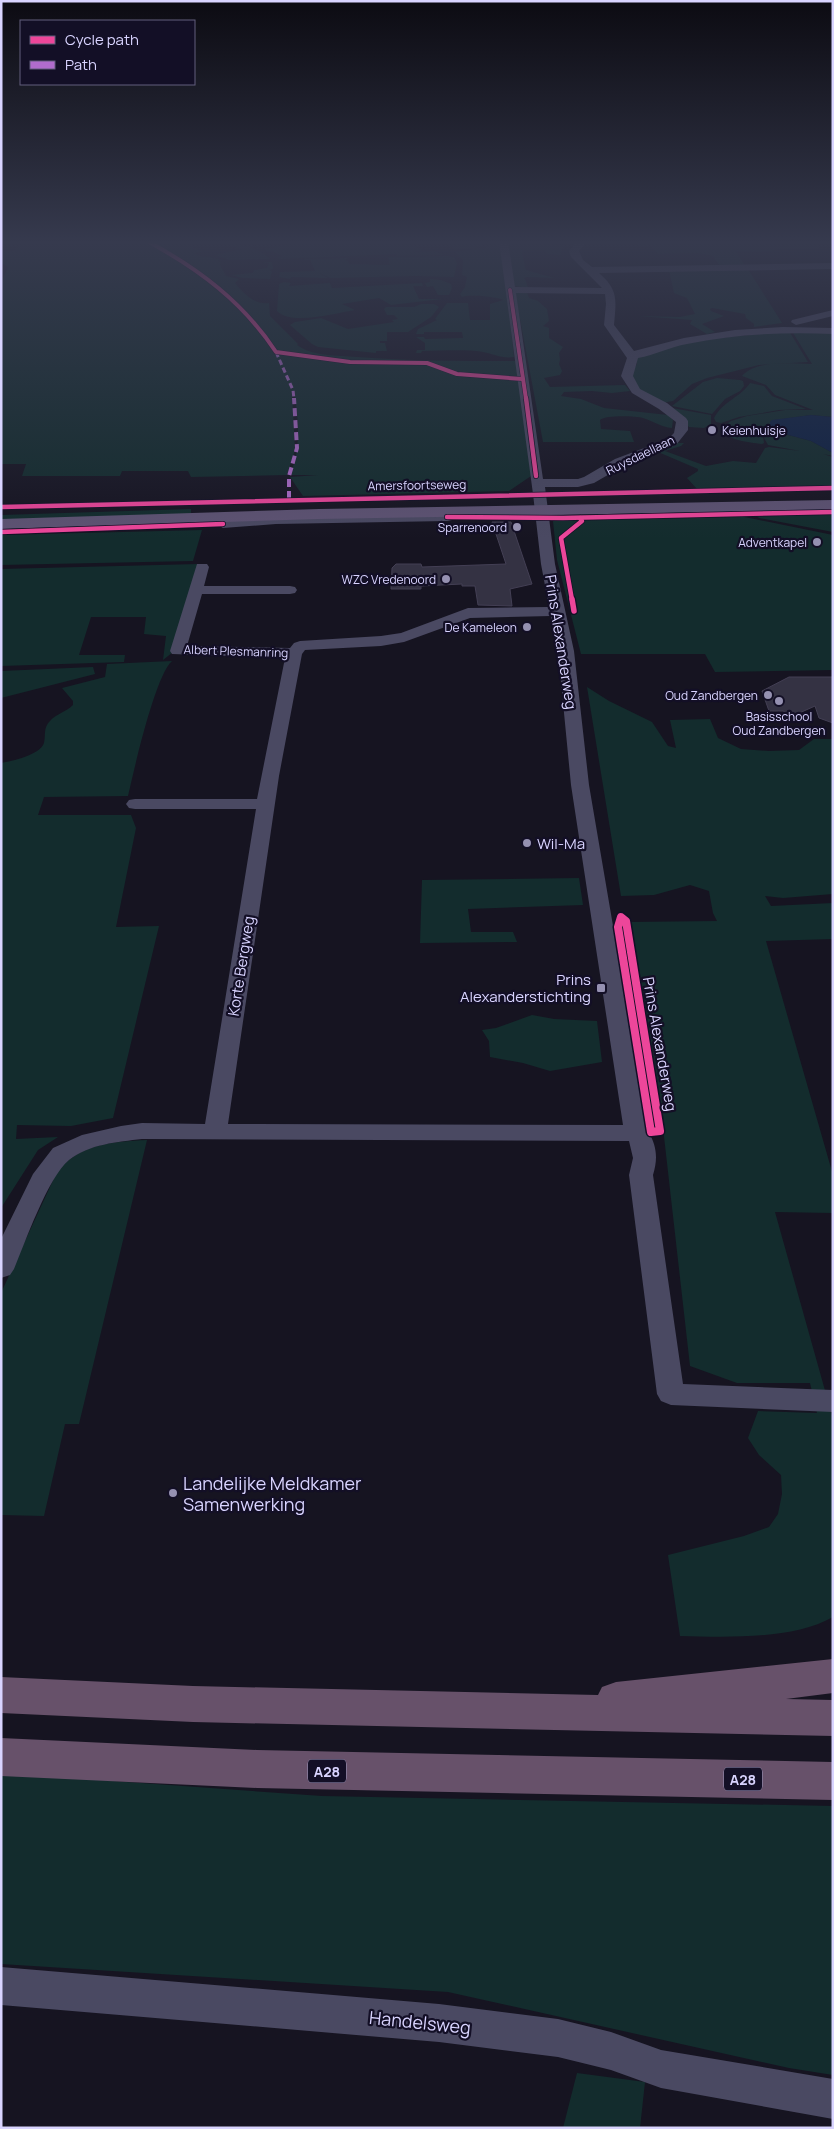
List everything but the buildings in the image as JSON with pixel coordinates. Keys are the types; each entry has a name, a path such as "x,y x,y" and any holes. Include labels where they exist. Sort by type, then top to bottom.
{"highway":[{"path":"504,1712 833,1676"},
{"path":"1,1695 193,1704 833,1718"},
{"name":"A28","path":"1,1757 257,1769 833,1781"}],"main road":[{"name":"Amersfoortseweg","path":"1,524 455,511 541,505 833,494"},
{"name":"Amersfoortseweg","path":"1,512 541,505 833,505"}],"street":[{"name":"Prins Alexanderweg","path":"517,340 548,564 566,651 580,785 636,1133 642,1140 646,1163 642,1175 671,1394 833,1401"},
{"path":"621,340 632,355 648,354 664,347 691,340"},
{"name":"Ruysdaellaan","path":"538,483 578,483 589,480 620,462 660,448 679,437 682,430 682,421 663,406 636,391 630,384 627,376 634,360 632,355"},
{"name":"Amersfoortseweg","path":"223,524 276,520 447,517 455,511"},
{"name":"Albert Plesmanring","path":"202,567 178,651 294,653"},
{"path":"196,590 290,590"},
{"path":"294,653 300,646 381,641 404,637 468,613 558,610"},
{"name":"Korte Bergweg","path":"215,1132 270,776 294,653"},
{"path":"135,804 267,804"},
{"path":"1,1269 46,1172 60,1155 82,1144 109,1136 142,1132 636,1133"},
{"name":"Handelsweg","path":"1,1986 440,2023 558,2038 611,2051 661,2069 833,2099"}],"green space":[{"path":"1,340 294,340 297,345 318,354 397,359 516,361 531,476 509,491 303,496 290,477 318,475 290,475 296,455 298,434 294,392 292,392 295,450 287,475 191,477 188,471 122,471 120,476 22,476 26,464 1,464"},
{"path":"308,340 387,340 380,341 380,343 385,343 387,351 376,351 376,353 318,347"},
{"path":"421,340 512,340 514,357 502,357 483,352 468,351 422,351 421,353 416,353 417,350 425,350 425,343"},
{"path":"524,340 553,340 563,347 559,353 559,364 562,371 560,375 544,378 550,387 625,385 630,391 612,393 592,391 564,392 561,396 581,399 604,408 668,415 673,420 672,428 643,418 627,416 603,418 600,420 601,429 630,431 634,442 543,442"},
{"path":"697,340 795,340 808,362 759,365 707,378 692,384 673,401 661,403 639,391 632,381 633,370 637,364 635,357"},
{"path":"798,340 833,340 833,417 811,415 775,420 771,421 770,426 781,433 811,441 833,453 833,456 823,454 833,457 833,486 697,489 687,478 698,471 698,469 658,452 678,443 684,443 681,446 665,451 706,466 733,461 756,463 765,448 769,447 800,451 768,445 763,436 764,443 762,444 739,440 728,436 720,429 731,421 747,416 785,410 813,410 775,395 766,385 742,376 756,367 765,365 785,363 812,364"},
{"path":"717,378 740,380 743,381 744,386 740,391 725,399 712,414 672,406 703,382"},
{"path":"750,383 764,386 772,396 806,409 779,410 739,417 721,423 716,422 714,418 722,407 742,392"},
{"path":"672,408 711,415 711,424 704,428 689,427"},
{"path":"191,509 191,515 1,522 1,515"},
{"path":"833,512 833,532 759,518 755,514"},
{"path":"730,514 833,535 833,670 715,672 705,654 581,654 557,560 553,521 585,516"},
{"path":"202,530 193,561 1,565 1,535"},
{"path":"198,564 173,652 163,660 166,636 144,634 146,617 91,617 79,655 125,655 124,662 1,666 1,569"},
{"path":"172,661 165,670 152,703 128,796 44,797 38,815 131,815 136,828 116,927 159,926 113,1118 71,1126 17,1125 16,1139 58,1137 38,1150 1,1208 1,763 25,757 41,747 44,743 48,724 52,719 73,705 73,701 62,688 105,677 107,664"},
{"path":"93,667 95,674 1,698 1,671"},
{"path":"587,687 609,701 652,722 668,746 676,748 670,720 710,719 718,738 741,749 769,751 799,750 814,739 833,739 833,894 783,898 765,896 771,906 833,903 833,939 766,941 833,1175 833,1213 775,1212 833,1419 833,1617 799,1630 758,1635 680,1636 668,1555 744,1536 769,1527 778,1514 782,1494 781,1475 759,1455 748,1438 758,1411 817,1413 810,1383 737,1383 690,1366 661,1110 629,922 717,921 713,913 709,891 690,885 654,895 621,896"},
{"path":"579,878 583,905 468,909 471,932 513,932 517,942 420,943 422,880"},
{"path":"532,1015 554,1019 597,1021 602,1062 550,1071 523,1063 490,1057 489,1041 482,1030 496,1028"},
{"path":"147,1140 79,1424 65,1424 44,1516 1,1515 1,1293 56,1174 65,1164 85,1150 97,1146 109,1143"},
{"path":"1,1773 322,1796 833,1806 833,2075 789,2068 448,1992 1,1964"},
{"path":"577,2073 645,2082 640,2128 563,2128"}],"water":[{"path":"811,415 833,417 833,453 811,441 781,433 770,426 772,420"}],"marked path":[{"path":"276,352 293,390 296,414 297,448 289,476 289,499"}],"cycle path":[{"path":"268,340 276,352 350,362 427,363 457,374 522,379"},
{"path":"517,340 536,476"},
{"path":"1,507 833,488"},
{"path":"447,517 563,518 833,512"},
{"path":"574,611 561,538 582,521 580,518"},
{"path":"1,532 223,524"},
{"path":"621,917 626,921 660,1131 651,1132 618,927 621,917"}],"place":[{"name":"Keienhuisje","path":"712,430"},
{"name":"Sparrenoord","path":"517,527"},
{"name":"Adventkapel","path":"817,542"},
{"name":"WZC Vredenoord","path":"446,579"},
{"name":"De Kameleon","path":"527,627"},
{"name":"Oud Zandbergen","path":"768,695"},
{"name":"Basisschool Oud Zandbergen","path":"779,701"},
{"name":"Wil-Ma","path":"527,843"},
{"name":"Prins Alexanderstichting","path":"601,988"},
{"name":"Landelijke Meldkamer Samenwerking","path":"173,1493"}]}
